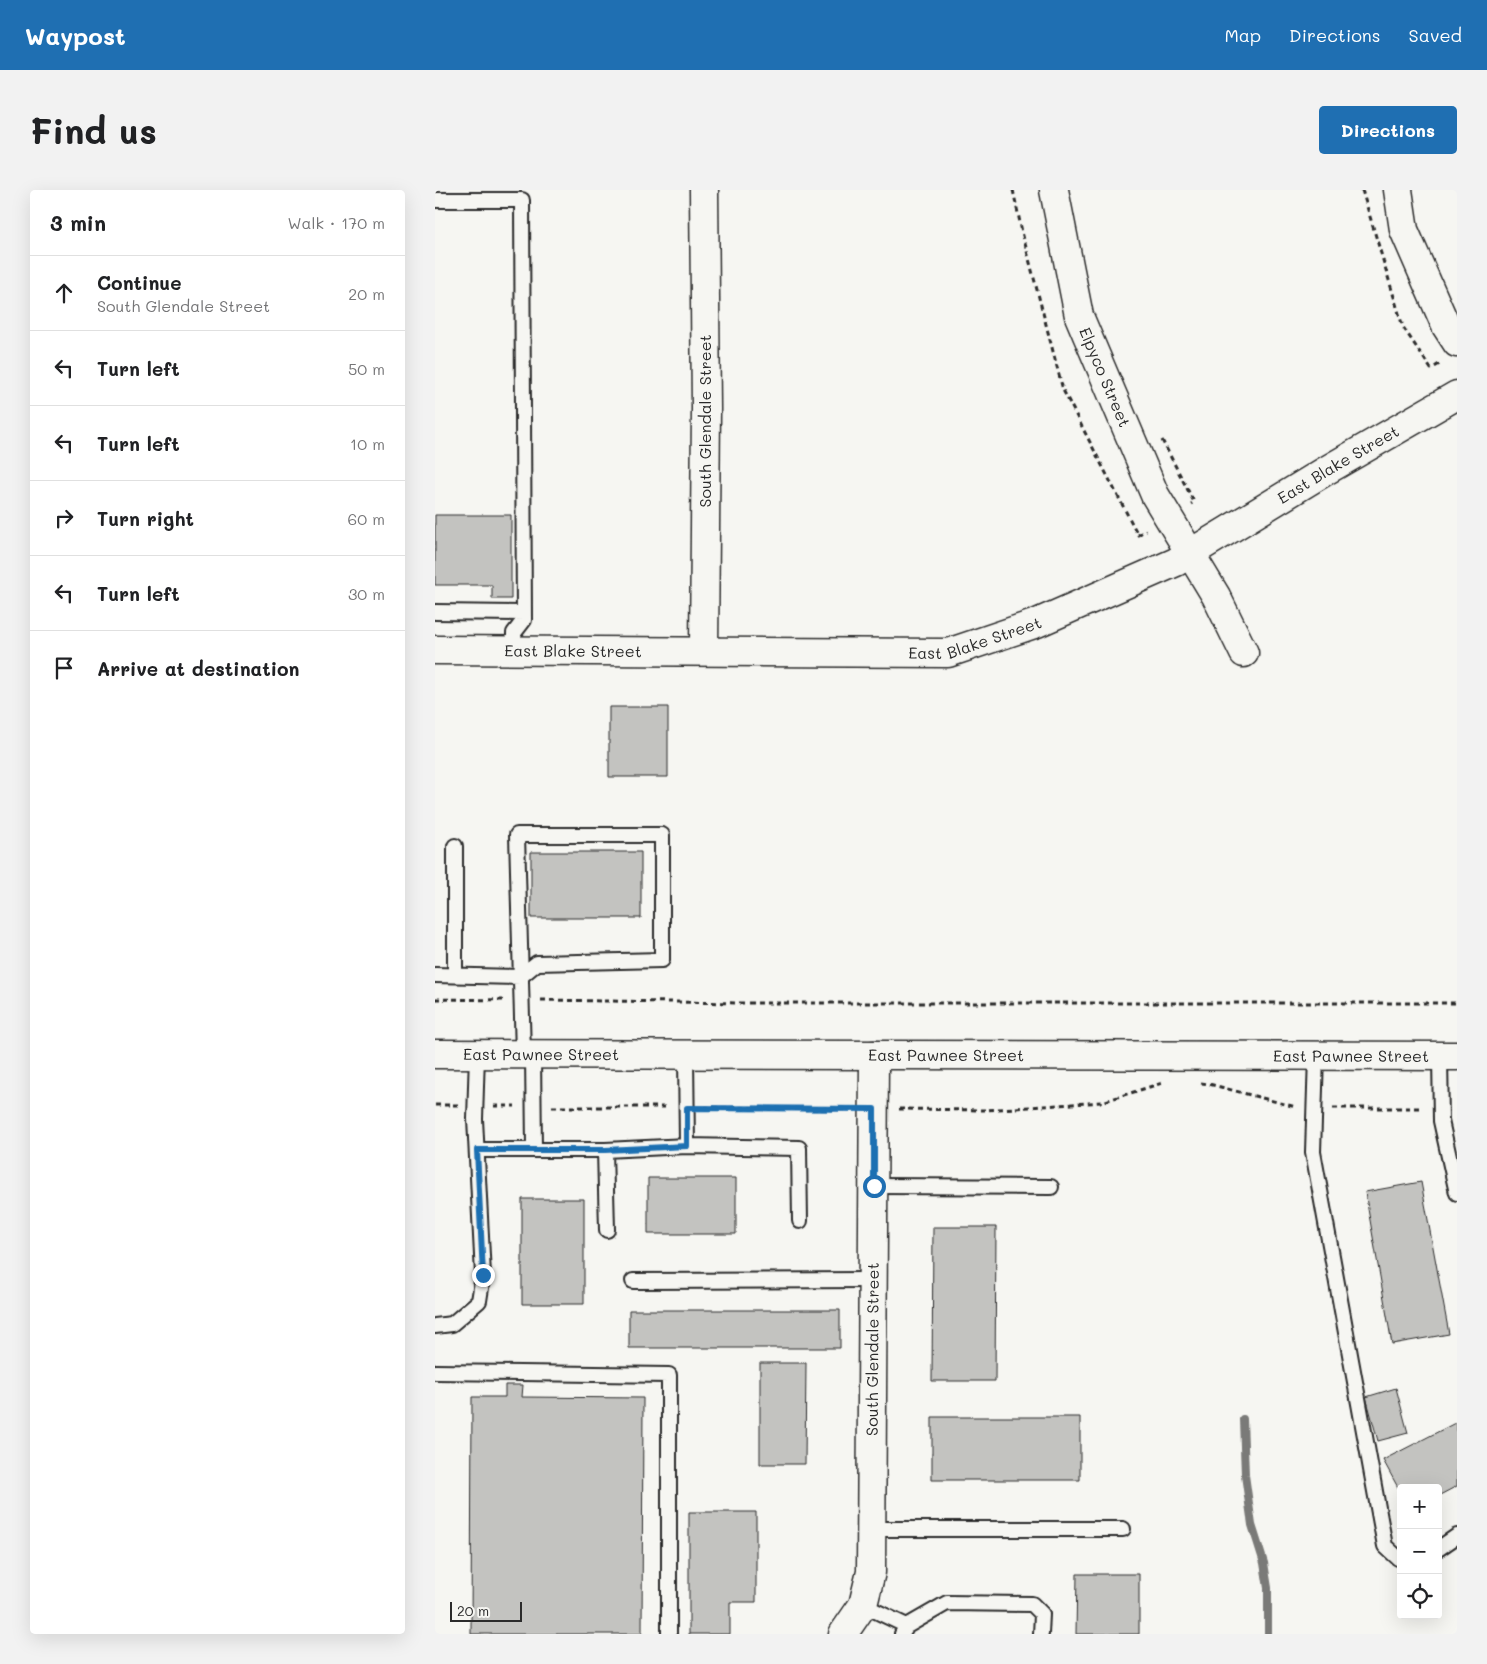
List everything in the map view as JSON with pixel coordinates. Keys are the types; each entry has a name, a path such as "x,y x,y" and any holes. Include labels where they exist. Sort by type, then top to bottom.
{"street":[{"name":"South Glendale Street","path":"704,190 706,408 705,651"},
{"name":"Elpyco Street","path":"1053,190 1079,316 1155,495 1216,596 1243,653"},
{"path":"1399,190 1404,230 1446,326 1457,343"},
{"name":"East Blake Street","path":"435,650 948,653 1037,623 1176,562 1327,470 1457,395"},
{"name":"East Pawnee Street","path":"435,1054 1449,1056"},
{"name":"South Glendale Street","path":"843,1634 863,1605 871,1572 874,1055"}],"lane":[{"path":"435,200 522,200 523,620 514,633 514,650"},
{"path":"435,612 523,613"},
{"path":"435,975 520,977 537,962 662,960 662,835 517,835 520,977 521,1000 534,1106 534,1150"},
{"path":"455,846 455,975"},
{"path":"435,1326 452,1324 479,1301 483,1275 477,1150 477,1054"},
{"path":"686,1055 687,1146"},
{"path":"1316,1056 1313,1152 1385,1546 1397,1557"},
{"path":"1449,1056 1441,1108 1441,1121 1457,1194"},
{"path":"477,1150 605,1150 687,1146 799,1148 800,1221"},
{"path":"605,1150 607,1230"},
{"path":"874,1186 1051,1187"},
{"path":"633,1281 874,1280"},
{"path":"435,1372 669,1375 669,1634"},
{"path":"872,1529 1123,1529"},
{"path":"1442,1546 1457,1536"},
{"path":"863,1605 905,1630 947,1603 1032,1604 1042,1614 1041,1634"}],"path":[{"path":"1013,190 1063,390 1138,535"},
{"path":"1362,190 1403,327 1431,369"},
{"path":"435,999 739,1003 1457,1003"},
{"path":"435,1105 985,1110 1102,1102 1166,1082"},
{"path":"1192,1083 1209,1084 1298,1108 1441,1108"}],"building":[{"path":"435,515 511,515 511,599 492,599 492,585 435,585"},
{"path":"609,707 668,707 668,777 609,777"},
{"path":"531,852 641,852 641,918 531,918"},
{"path":"648,1178 736,1178 736,1234 648,1234"},
{"path":"1421,1182 1449,1334 1392,1344 1365,1192"},
{"path":"522,1199 584,1199 584,1304 522,1304"},
{"path":"933,1227 996,1227 995,1381 932,1381"},
{"path":"629,1310 840,1310 840,1348 629,1348"},
{"path":"760,1363 806,1363 805,1464 760,1464"},
{"path":"505,1385 523,1385 522,1397 643,1398 642,1634 471,1634 472,1397 505,1397"},
{"path":"1396,1388 1408,1433 1378,1441 1366,1397"},
{"path":"932,1417 1080,1417 1080,1480 932,1480"},
{"path":"1457,1422 1457,1486 1442,1494 1442,1484 1397,1484 1397,1486 1383,1460"},
{"path":"689,1512 756,1512 756,1602 730,1602 730,1634 689,1634"},
{"path":"1077,1574 1139,1574 1139,1634 1076,1634"}],"waterway":[{"path":"1243,1419 1245,1475 1252,1525 1264,1563 1268,1588 1268,1634"}],"route":[{"path":"483,1275 477,1150 605,1150 687,1146 687,1108 874,1109 874,1186"}]}
